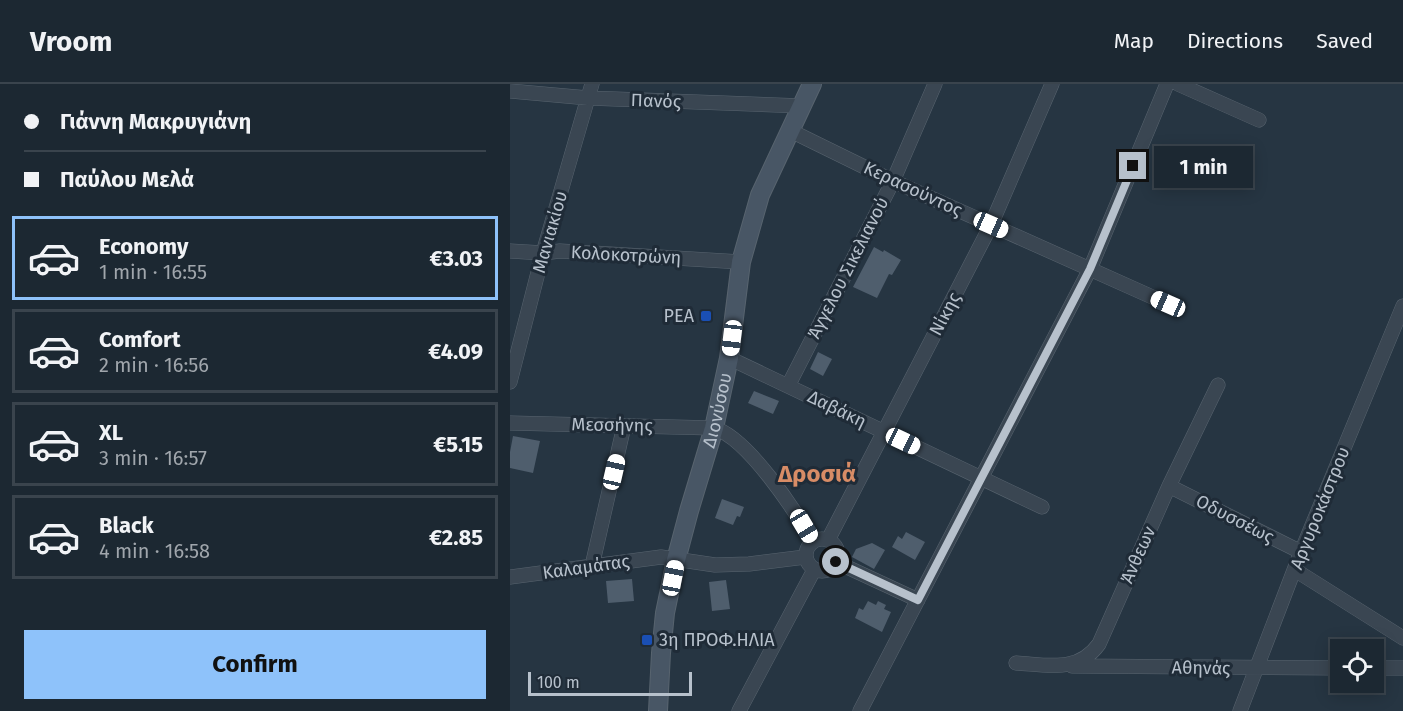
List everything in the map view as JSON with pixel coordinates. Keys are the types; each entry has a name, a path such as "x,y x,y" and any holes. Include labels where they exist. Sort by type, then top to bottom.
{"main road":[{"name":"Διονύσου","path":"658,711 660,653 665,613 676,560 714,428 729,357 741,262 760,195 812,84"}],"street":[{"name":"Μανιακίου","path":"510,382 543,253 592,84"},
{"name":"Άγγελου Σικελιανού","path":"788,386 893,181 935,84"},
{"name":"Νίκης","path":"828,540 991,225 1052,84"},
{"path":"860,711 1090,269 1167,84"},
{"path":"1178,84 1259,120"},
{"name":"Πανός","path":"510,91 588,98 803,106"},
{"name":"Κερασούντος","path":"791,131 893,181 1168,304"},
{"name":"Κολοκοτρώνη","path":"510,251 543,253 560,251 741,262"},
{"name":"Αργυροκάστρου","path":"1240,711 1301,552 1403,306"},
{"name":"Δαβάκη","path":"729,357 1042,507"},
{"name":"Άνθεων","path":"1016,663 1061,666 1081,662 1099,644 1169,486 1218,386"},
{"name":"Μεσσήνης","path":"510,423 714,428"},
{"path":"592,566 624,426"},
{"path":"714,428 725,431 756,460 813,541"},
{"name":"Οδυσσέως","path":"1169,486 1301,552"},
{"path":"828,540 838,552 836,562 829,570 814,570 805,557 807,548 813,541 828,540"},
{"name":"Καλαμάτας","path":"510,577 662,557 715,565 749,564 805,557"},
{"path":"836,562 918,600"},
{"path":"739,711 814,570"},
{"path":"1295,570 1403,638"},
{"name":"Αθηνάς","path":"1061,666 1330,668"},
{"path":"1384,668 1403,668"}],"building":[{"path":"874,247 901,260 892,275 889,274 877,298 853,287"},
{"path":"818,352 832,359 823,376 810,369"},
{"path":"754,391 779,401 773,414 748,403"},
{"path":"513,436 540,441 533,473 510,468"},
{"path":"722,499 744,507 740,517 737,516 733,525 715,518"},
{"path":"906,532 925,542 915,560 892,547 898,536 902,539"},
{"path":"872,543 885,550 874,569 852,557 856,549"},
{"path":"632,579 634,601 608,603 606,581"},
{"path":"726,580 730,609 712,611 709,582"},
{"path":"868,601 876,605 878,601 886,605 884,609 891,612 882,632 855,618 859,608 863,610"}],"place":[{"name":"ΡΕΑ","path":"706,316"},
{"name":"3η ΠΡΟΦ.ΗΛΙΑ","path":"647,640"}],"district":[{"name":"Δροσιά","path":"817,474"}],"route":[{"path":"836,562 918,600 1090,269 1133,166"}]}
